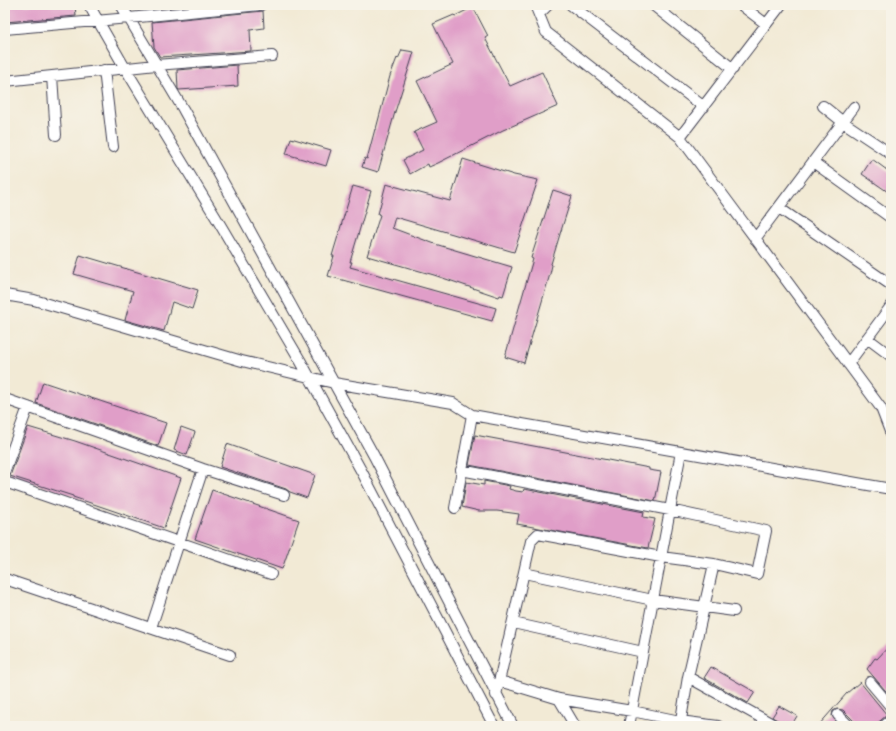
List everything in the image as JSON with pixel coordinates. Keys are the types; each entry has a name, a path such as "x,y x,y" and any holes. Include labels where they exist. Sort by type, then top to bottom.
{"street":[{"path":"89,5 309,377 363,474 494,726"},
{"path":"121,5 187,116 374,456 513,726"},
{"path":"5,29 129,18 190,9 261,5"},
{"path":"548,5 537,10 546,32 680,137 880,408 891,434"},
{"path":"571,5 704,106"},
{"path":"652,5 732,69"},
{"path":"741,5 766,24"},
{"path":"680,137 781,5"},
{"path":"5,81 156,64 272,56"},
{"path":"104,70 114,147"},
{"path":"52,76 56,135"},
{"path":"823,106 843,122 891,154"},
{"path":"756,239 854,107"},
{"path":"813,162 891,218"},
{"path":"779,208 891,285"},
{"path":"5,295 34,300 242,361 334,383 453,403 472,415 891,489"},
{"path":"848,364 891,306"},
{"path":"867,338 891,356"},
{"path":"5,399 203,469 284,494"},
{"path":"5,470 28,407"},
{"path":"455,508 472,415"},
{"path":"629,726 681,452"},
{"path":"151,628 203,469"},
{"path":"461,470 766,530 757,574 714,564 661,558 538,534 530,541 496,695"},
{"path":"5,482 271,574"},
{"path":"680,724 688,676 703,606 714,564"},
{"path":"524,573 653,600 734,611"},
{"path":"5,579 230,655"},
{"path":"513,623 643,652"},
{"path":"688,676 776,726"},
{"path":"500,681 559,699 632,711 680,724 718,726"},
{"path":"870,682 891,707"},
{"path":"559,699 575,726"},
{"path":"838,715 849,726"},
{"path":"884,726 891,720"}],"building":[{"path":"5,5 75,5 76,16 5,22"},
{"path":"473,7 488,36 485,38 510,86 542,72 558,106 503,130 438,163 429,167 428,164 410,174 403,160 423,150 414,132 437,122 417,81 453,64 433,24 454,15 455,16"},
{"path":"263,11 264,28 250,30 251,51 160,57 154,47 152,22"},
{"path":"402,50 414,52 378,172 362,167 365,158 367,159 390,76"},
{"path":"237,65 238,86 178,89 177,70"},
{"path":"291,138 331,150 326,166 286,154"},
{"path":"463,159 514,175 538,180 514,252 395,217 392,228 435,244 512,267 503,296 500,295 499,297 434,275 367,256 380,215 378,214 386,184 450,201"},
{"path":"872,159 891,173 891,194 862,174"},
{"path":"353,186 371,191 350,262 352,262 350,267 496,308 492,321 328,276 334,256 332,256"},
{"path":"553,190 572,196 551,264 550,274 524,363 505,357 533,259 531,258"},
{"path":"80,255 198,290 192,309 172,302 164,331 125,320 133,291 74,274"},
{"path":"43,382 166,423 158,446 36,403"},
{"path":"28,427 75,441 181,478 164,528 73,496 10,476"},
{"path":"181,427 195,432 187,455 174,450"},
{"path":"475,435 649,468 649,470 661,472 655,501 469,465"},
{"path":"227,444 315,475 307,498 286,489 220,467"},
{"path":"484,481 510,486 509,489 516,491 523,492 524,489 644,512 643,517 655,519 648,548 517,524 519,514 497,511 479,511 462,507 466,482 484,485"},
{"path":"212,490 299,520 282,569 195,539"},
{"path":"891,644 891,697 867,669 875,658 877,659"},
{"path":"711,667 755,692 748,703 704,678"},
{"path":"860,682 887,715 874,726 855,726 854,721 843,710 837,709 833,711 832,716 840,726 818,726 847,693"},
{"path":"779,706 797,716 791,726 782,726 779,721 772,717"}]}
